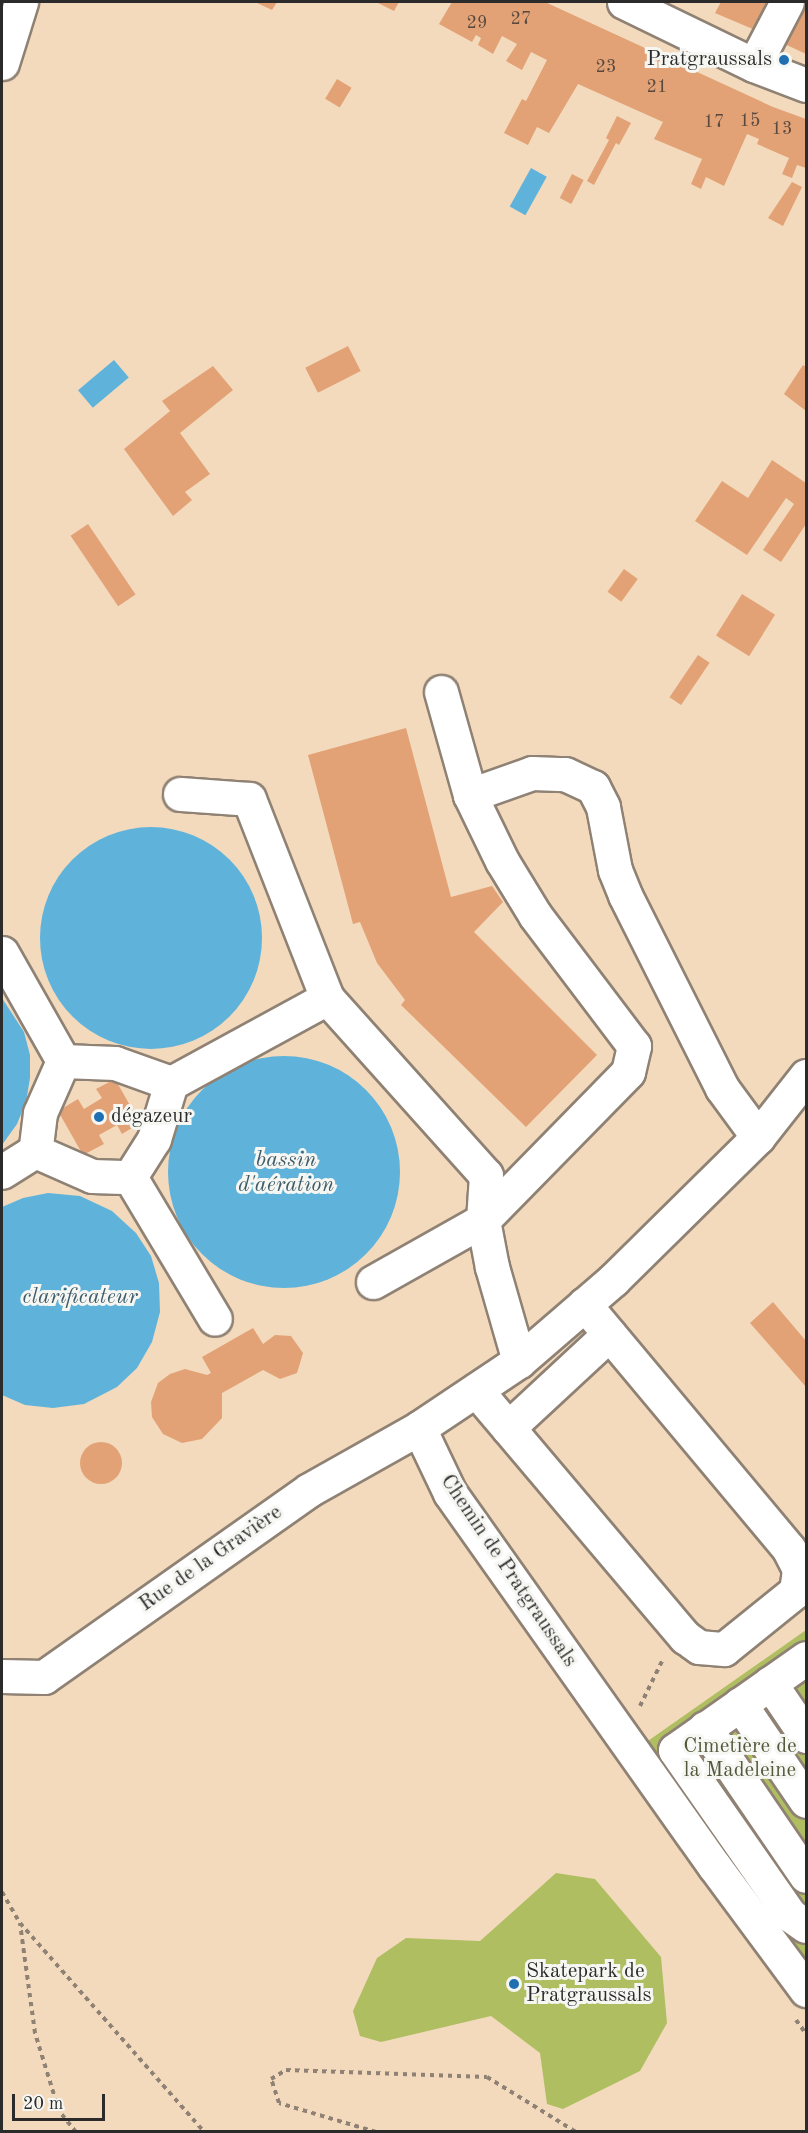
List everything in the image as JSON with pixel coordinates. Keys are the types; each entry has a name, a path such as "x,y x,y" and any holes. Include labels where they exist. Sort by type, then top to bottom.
{"street":[{"path":"2,63 21,2"},
{"path":"624,2 754,65 807,85"},
{"path":"754,65 787,2"},
{"path":"373,1282 483,1220 628,1071 634,1046 534,915 502,861 470,795 441,692"},
{"path":"470,795 532,773 565,774 593,787 603,807 615,870 625,895 722,1088 758,1137"},
{"path":"180,794 249,800 327,998 486,1175 483,1220 492,1267 519,1361"},
{"path":"2,953 63,1061"},
{"path":"130,1178 154,1139 171,1083 327,998"},
{"path":"63,1061 115,1063 171,1083"},
{"path":"35,1151 40,1113 63,1061"},
{"path":"419,1428 519,1361 613,1280 758,1137 807,1076"},
{"path":"2,1172 35,1151"},
{"path":"35,1151 92,1176 130,1178"},
{"path":"130,1178 215,1319"},
{"path":"476,1390 679,1629 699,1647 724,1649 796,1591 799,1569 789,1549 584,1304"},
{"path":"508,1428 609,1334"},
{"name":"Rue de la Gravière","path":"2,1676 44,1677 309,1490 419,1428"},
{"name":"Chemin de Pratgraussals","path":"419,1428 450,1493 715,1867 807,1990"},
{"path":"801,1910 675,1750 807,1658"},
{"path":"770,1683 807,1736"},
{"path":"740,1704 807,1801"},
{"path":"705,1728 807,1876"}],"path":[{"path":"624,1738 679,1629"},
{"path":"2,1892 20,1923 204,2132"},
{"path":"20,1923 35,2033 59,2111 76,2132"},
{"path":"376,2132 279,2103 271,2079 286,2070 487,2077 576,2132"}],"green space":[{"name":"Cimetière de la Madeleine","path":"806,1630 806,1963 645,1743"},
{"name":"Skatepark de Pratgraussals","path":"556,1873 595,1879 661,1957 667,2023 640,2071 563,2109 547,2104 540,2053 491,2016 381,2042 360,2036 353,2011 377,1958 406,1938 480,1941"}],"water":[{"path":"531,168 547,177 525,215 510,206"},
{"path":"114,360 129,378 93,408 78,390"},
{"path":"140,827 162,827 194,835 213,845 230,859 244,876 254,895 260,916 262,938 260,960 254,981 244,1000 230,1017 213,1031 183,1045 162,1049 140,1049 119,1045 89,1031 65,1009 58,1000 44,970 40,949 40,927 44,906 58,876 80,852 89,845 119,831"},
{"path":"2,998 24,1032 30,1055 30,1078 26,1102 17,1124 2,1145"},
{"name":"bassin d'aération","path":"284,1056 307,1058 328,1065 339,1070 366,1090 386,1117 391,1128 398,1149 400,1172 398,1195 391,1216 386,1227 366,1254 339,1274 328,1279 307,1286 284,1288 261,1286 240,1279 229,1274 202,1254 182,1227 177,1216 170,1195 168,1172 170,1149 177,1128 182,1117 202,1090 229,1070 240,1065 261,1058"},
{"name":"clarificateur","path":"48,1193 80,1196 112,1211 136,1233 151,1256 159,1283 160,1312 152,1342 137,1368 117,1387 84,1404 53,1408 25,1405 2,1395 2,1207 23,1198"}],"building":[{"path":"255,2 277,2 272,10"},
{"path":"376,2 399,2 394,11"},
{"path":"452,2 545,2 773,107 806,119 806,168 797,165 792,178 782,174 789,158 757,144 759,139 747,134 724,186 706,177 701,189 691,184 702,159 654,139 663,122 578,84 549,133 537,127 528,145 504,133 522,99 526,101 547,60 531,52 522,70 506,61 517,44 502,36 493,54 478,45 481,38 476,35 472,42 439,24"},
{"path":"721,2 780,2 762,33 715,13"},
{"path":"794,2 806,2 806,54 776,40"},
{"path":"337,79 352,88 340,107 325,99"},
{"path":"617,116 631,123 619,145 616,143 594,185 587,181 609,140 606,138"},
{"path":"572,174 584,180 571,204 560,198"},
{"path":"792,182 802,187 783,226 768,218"},
{"path":"348,346 361,371 318,393 305,368"},
{"path":"803,365 806,367 806,411 784,394"},
{"path":"213,366 233,390 180,433 210,474 185,492 192,500 173,516 124,449 170,411 162,401"},
{"path":"772,460 806,483 806,524 781,562 763,550 794,504 786,498 747,555 695,521 722,481 748,498"},
{"path":"88,524 136,594 118,606 71,536"},
{"path":"624,569 638,579 621,602 608,592"},
{"path":"742,594 775,615 749,656 716,636"},
{"path":"698,655 710,663 681,705 669,697"},
{"path":"406,728 451,897 492,886 503,902 474,932 597,1055 526,1127 401,1005 405,1000 377,963 360,922 353,924 308,755"},
{"name":"dégazeur","path":"115,1079 140,1123 122,1134 117,1125 99,1135 104,1144 83,1155 58,1111 78,1099 84,1109 102,1098 96,1089"},
{"path":"773,1302 806,1341 806,1387 750,1323"},
{"path":"253,1328 263,1344 275,1335 291,1336 303,1353 297,1373 280,1379 263,1370 222,1393 222,1418 202,1439 182,1443 163,1434 152,1417 151,1402 158,1383 170,1374 185,1369 207,1375 211,1373 202,1357"},
{"path":"101,1442 109,1443 116,1448 121,1455 121,1471 116,1478 109,1483 101,1484 93,1483 86,1478 81,1471 80,1463 81,1455 86,1448 93,1443"}],"place":[{"name":"Pratgraussals","path":"784,60"},
{"name":"dégazeur","path":"99,1117"},
{"name":"Skatepark de Pratgraussals","path":"514,1984"}]}
